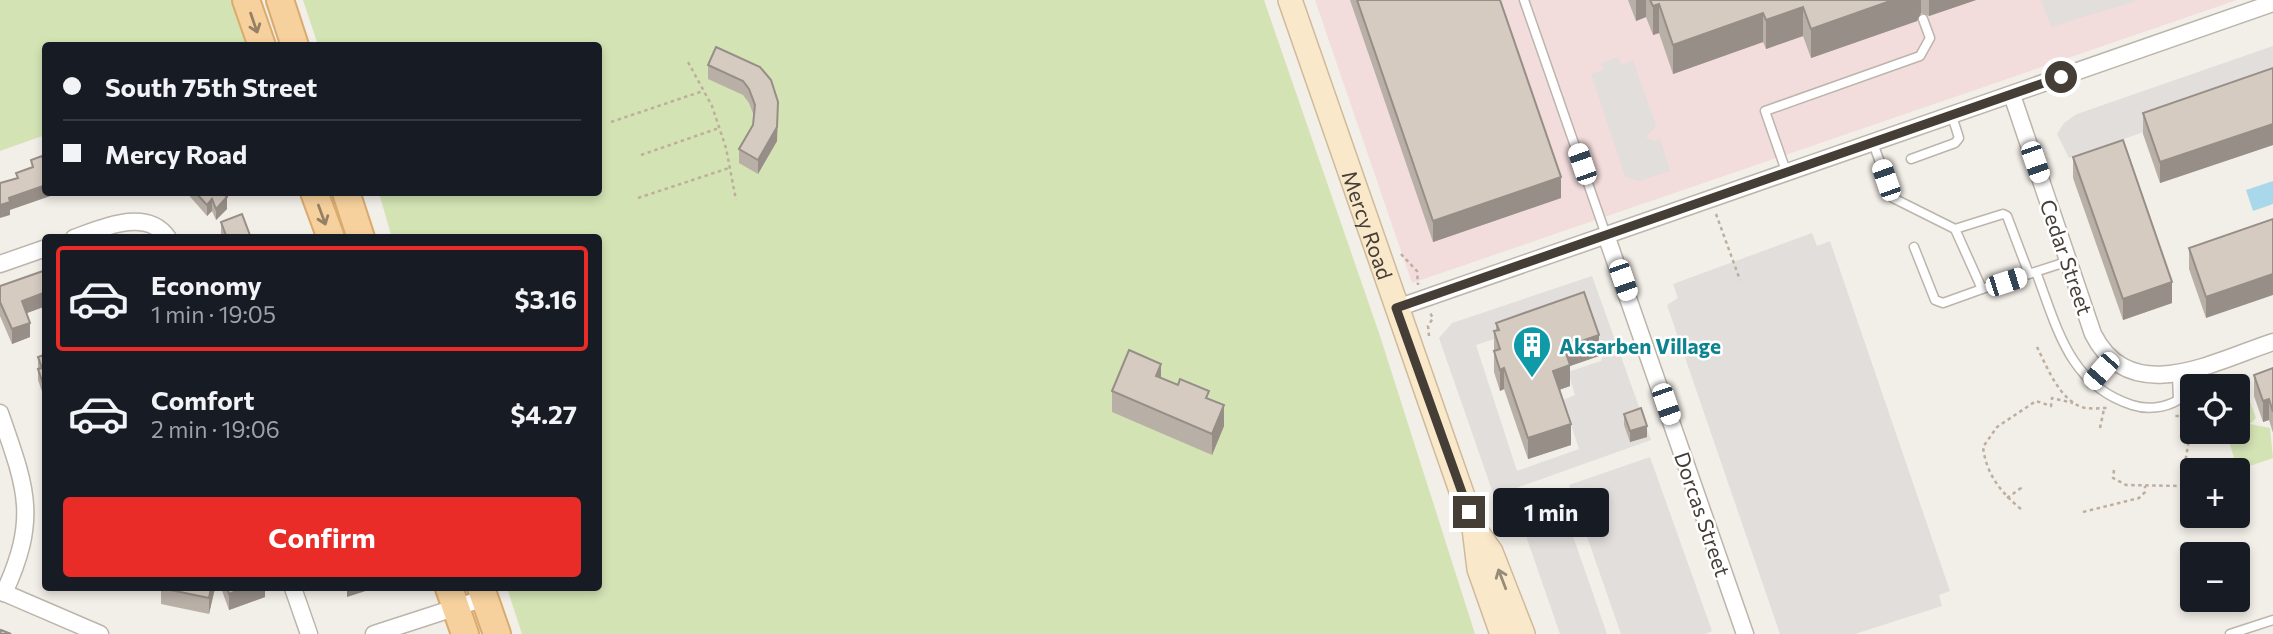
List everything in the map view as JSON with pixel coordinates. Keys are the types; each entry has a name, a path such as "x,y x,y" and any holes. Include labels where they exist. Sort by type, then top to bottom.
{"main road":[{"path":"246,0 261,42"},
{"path":"280,0 294,42"},
{"name":"Mercy Road","path":"1290,0 1474,528 1479,569 1502,634"},
{"path":"315,196 330,234"},
{"path":"346,196 359,234"},
{"name":"Mercy Road","path":"1474,528 1491,552 1523,634"},
{"path":"483,593 497,634"},
{"path":"452,598 465,634"}],"street":[{"path":"1396,308 2273,3"},
{"name":"Cedar Street","path":"2012,95 2093,334 2112,359 2126,369 2151,377 2177,374"},
{"path":"87,234 124,223 145,223 164,233"},
{"name":"Dorcas Street","path":"1606,235 1745,634"},
{"path":"0,264 42,249"},
{"path":"2177,374 2273,342"},
{"path":"0,413 23,482 27,518 21,553 2,592 100,634"},
{"path":"294,591 309,634"},
{"path":"374,634 452,598 483,593"}],"lane":[{"path":"1524,0 1606,235"},
{"path":"1786,171 1765,111 1920,56 1930,38 1923,19"},
{"path":"1911,159 1955,143 1959,138 1952,116"},
{"path":"1873,143 1892,198 1955,229 1982,289"},
{"path":"1955,229 2003,214 2007,216 2075,367 2109,396 2141,408 2169,405 2178,400 2177,374"},
{"path":"1914,247 1935,300 1942,303 2069,261"},
{"path":"2091,383 2112,359"},
{"path":"2230,634 2273,620"}],"path":[{"path":"688,62 719,128 736,200"},
{"path":"611,122 703,91"},
{"path":"641,155 719,128"},
{"path":"638,198 729,168"},
{"path":"1710,199 1740,280"},
{"path":"2037,347 2062,391 2076,404"},
{"path":"2100,428 2109,396"},
{"path":"2021,509 2007,498 1986,467 1983,447 1997,428 2036,401 2051,405 2052,398 2090,408 2115,410"},
{"path":"2114,470 2113,478 2126,485 2181,486 2190,434 2183,416 2171,416"},
{"path":"2007,498 2021,488 2020,486"},
{"path":"2083,512 2139,498 2145,492 2145,486"}],"shaded area":[{"path":"1315,0 2237,0 1412,283"},
{"path":"2041,0 2139,0 2051,27"},
{"path":"2273,46 2273,87 2069,158 2057,134 2064,123 2077,114"},
{"path":"1618,57 1621,65 1633,60 1656,126 1646,137 1653,141 1660,139 1670,171 1639,181 1625,176 1591,74 1603,70 1601,63"},
{"path":"1812,233 1817,246 1830,241 1950,591 1939,595 1942,606 1855,634 1780,634 1667,305 1678,298 1673,284"},
{"path":"1592,276 1651,440 1494,496 1439,338 1452,323","holes":["1583,309 1591,314 1604,353 1601,361 1568,372 1575,395 1563,400 1579,449 1517,471 1476,345"]},
{"path":"1650,457 1712,631 1705,634 1621,634 1569,485"},
{"path":"1567,519 1607,634 1560,634 1525,533"}],"green space":[{"path":"0,0 234,0 248,42 42,42 42,136 0,151"},
{"path":"303,0 1264,0 1380,336 1475,634 522,634 508,591 602,591 602,234 391,234 380,196 602,196 602,42 317,42"},
{"path":"2250,402 2256,418 2250,424"},
{"path":"2250,424 2270,428 2273,458 2250,466 2250,458 2234,458 2230,444 2250,444"}],"water":[{"path":"2273,181 2273,204 2253,211 2246,190"}],"building":[{"path":"1357,0 1500,0 1561,177 1433,221"},
{"path":"1650,0 1893,0 1811,29 1803,7 1766,20 1763,13 1673,45 1659,4 1653,6"},
{"path":"716,47 760,67 771,80 778,102 777,127 758,160 739,149 753,125 755,105 743,81 708,65"},
{"path":"2273,68 2273,124 2160,162 2143,113"},
{"path":"2123,140 2172,282 2123,299 2073,157"},
{"path":"42,156 42,186 9,198 10,202 0,205 0,183 18,178 16,173 33,167 31,160"},
{"path":"199,196 227,197 216,209 212,199 207,205"},
{"path":"242,214 250,234 226,234 221,222"},
{"path":"2273,219 2273,274 2206,297 2189,248"},
{"path":"42,271 42,294 22,301 30,323 12,329 0,302 0,286"},
{"name":"Aksarben Village","path":"1584,292 1599,335 1564,347 1570,365 1553,371 1571,424 1528,438 1504,368 1500,370 1494,351 1500,349 1494,331 1499,330 1496,323"},
{"path":"1129,350 1161,364 1156,376 1178,385 1180,379 1209,391 1206,398 1224,405 1212,434 1112,391"},
{"path":"2273,368 2273,412 2269,399 2263,401 2254,375"},
{"path":"1641,408 1647,426 1630,431 1624,414"},
{"path":"175,591 210,591 209,598"}],"place":[{"name":"Aksarben Village","path":"1532,379"}],"route":[{"path":"1469,512 1396,308 2061,77"}]}
